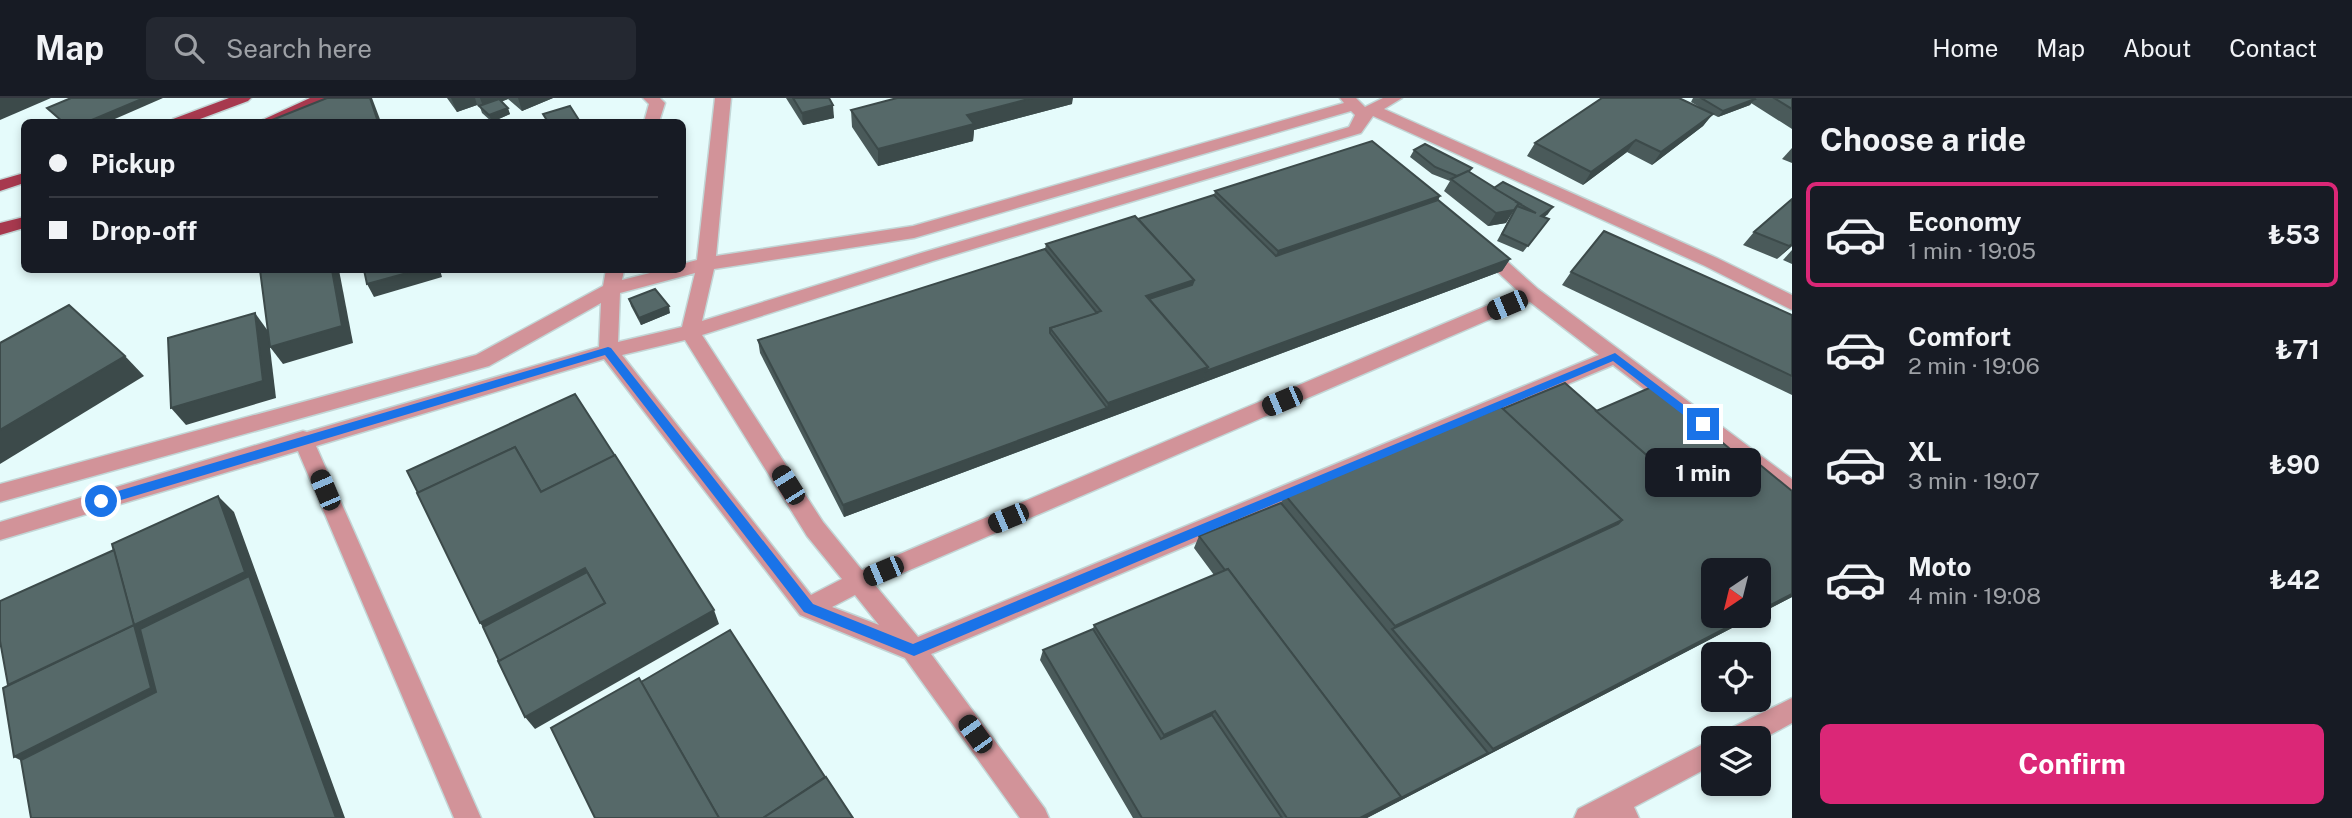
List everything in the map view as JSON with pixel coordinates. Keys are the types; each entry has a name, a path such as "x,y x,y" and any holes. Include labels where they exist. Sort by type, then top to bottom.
{"main road":[{"path":"187,119 243,98"},
{"path":"273,119 323,98"},
{"path":"0,186 21,179"},
{"path":"0,229 21,224"}],"street":[{"path":"723,98 706,264 690,332 815,529 914,650 1036,818"},
{"path":"0,531 303,439 608,351 690,332 1360,116 1394,98"},
{"path":"653,119 659,100"},
{"path":"686,267 914,232 1360,116 1711,262 1792,303"},
{"path":"1473,239 1532,294 1792,491"},
{"path":"0,493 482,361 613,279 650,273"},
{"path":"613,279 608,351 808,608 914,650 1615,357"},
{"path":"808,608 858,582 1532,294"},
{"path":"303,439 468,818"},
{"path":"1761,726 1792,710"},
{"path":"1587,818 1620,811 1701,759"}],"building":[{"path":"71,98 144,98 94,119 60,119 47,108"},
{"path":"327,98 370,98 377,119 274,119"},
{"path":"793,98 829,98 833,105 802,113"},
{"path":"897,98 1032,98 967,115 974,124 878,149 851,110"},
{"path":"1602,98 1679,98 1713,114 1661,152 1636,140 1591,172 1535,143"},
{"path":"1701,98 1754,98 1755,99 1723,111"},
{"path":"1774,98 1792,98 1792,109"},
{"path":"499,99 508,108 489,115 479,106"},
{"path":"570,106 578,119 546,119 543,114"},
{"path":"1372,141 1440,196 1278,251 1215,191"},
{"path":"1425,144 1472,168 1457,176 1435,167 1414,150"},
{"path":"1468,171 1519,203 1514,210 1496,213 1451,179"},
{"path":"1503,182 1553,207 1541,216 1549,219 1528,246 1502,234 1517,206 1536,213 1494,188"},
{"path":"1214,195 1276,256 1438,200 1510,259 1206,371 1208,367 1149,299 1192,285 1194,280 1138,219"},
{"path":"1792,199 1792,244 1789,246 1754,232"},
{"path":"1135,216 1194,280 1146,296 1208,367 1108,403 1050,328 1101,311 1046,244"},
{"path":"1604,231 1792,315 1792,376 1571,272"},
{"path":"1045,249 1097,313 1050,328 1050,333 1107,408 843,505 758,340"},
{"path":"260,273 333,273 342,326 270,347"},
{"path":"365,273 407,273 367,284"},
{"path":"655,289 669,306 639,318 629,299"},
{"path":"69,305 125,356 0,430 0,343"},
{"path":"255,313 263,381 171,408 168,338"},
{"path":"1565,383 1688,491 1754,460 1792,491 1792,594 1771,605 1771,558 1701,558 1701,628 1726,628 1493,749 1392,629 1622,520 1502,409"},
{"path":"1654,386 1747,463 1688,491 1596,411"},
{"path":"575,394 615,456 541,492 515,447 418,493 407,471"},
{"path":"1501,407 1622,520 1395,626 1285,495"},
{"path":"515,447 541,492 615,455 714,610 525,717 498,661 605,603 585,568 480,623 417,493"},
{"path":"218,496 245,572 134,625 112,544"},
{"path":"1281,503 1488,753 1397,800 1401,797 1228,569 1225,570 1199,536"},
{"path":"114,550 134,625 8,685 0,641 0,601"},
{"path":"1228,569 1401,797 1360,818 1287,818 1215,711 1164,735 1094,625"},
{"path":"587,572 605,603 499,661 483,627"},
{"path":"249,576 336,818 31,818 21,760 156,692 140,629"},
{"path":"134,625 151,688 14,757 3,688"},
{"path":"1093,629 1161,739 1212,715 1282,818 1142,818 1043,650"},
{"path":"730,630 825,777 763,818 719,818 641,682"},
{"path":"639,678 719,818 595,818 551,728"},
{"path":"826,777 853,818 763,818"}],"route":[{"path":"101,501 303,439 608,351 808,608 914,650 1615,357 1703,424"}]}
